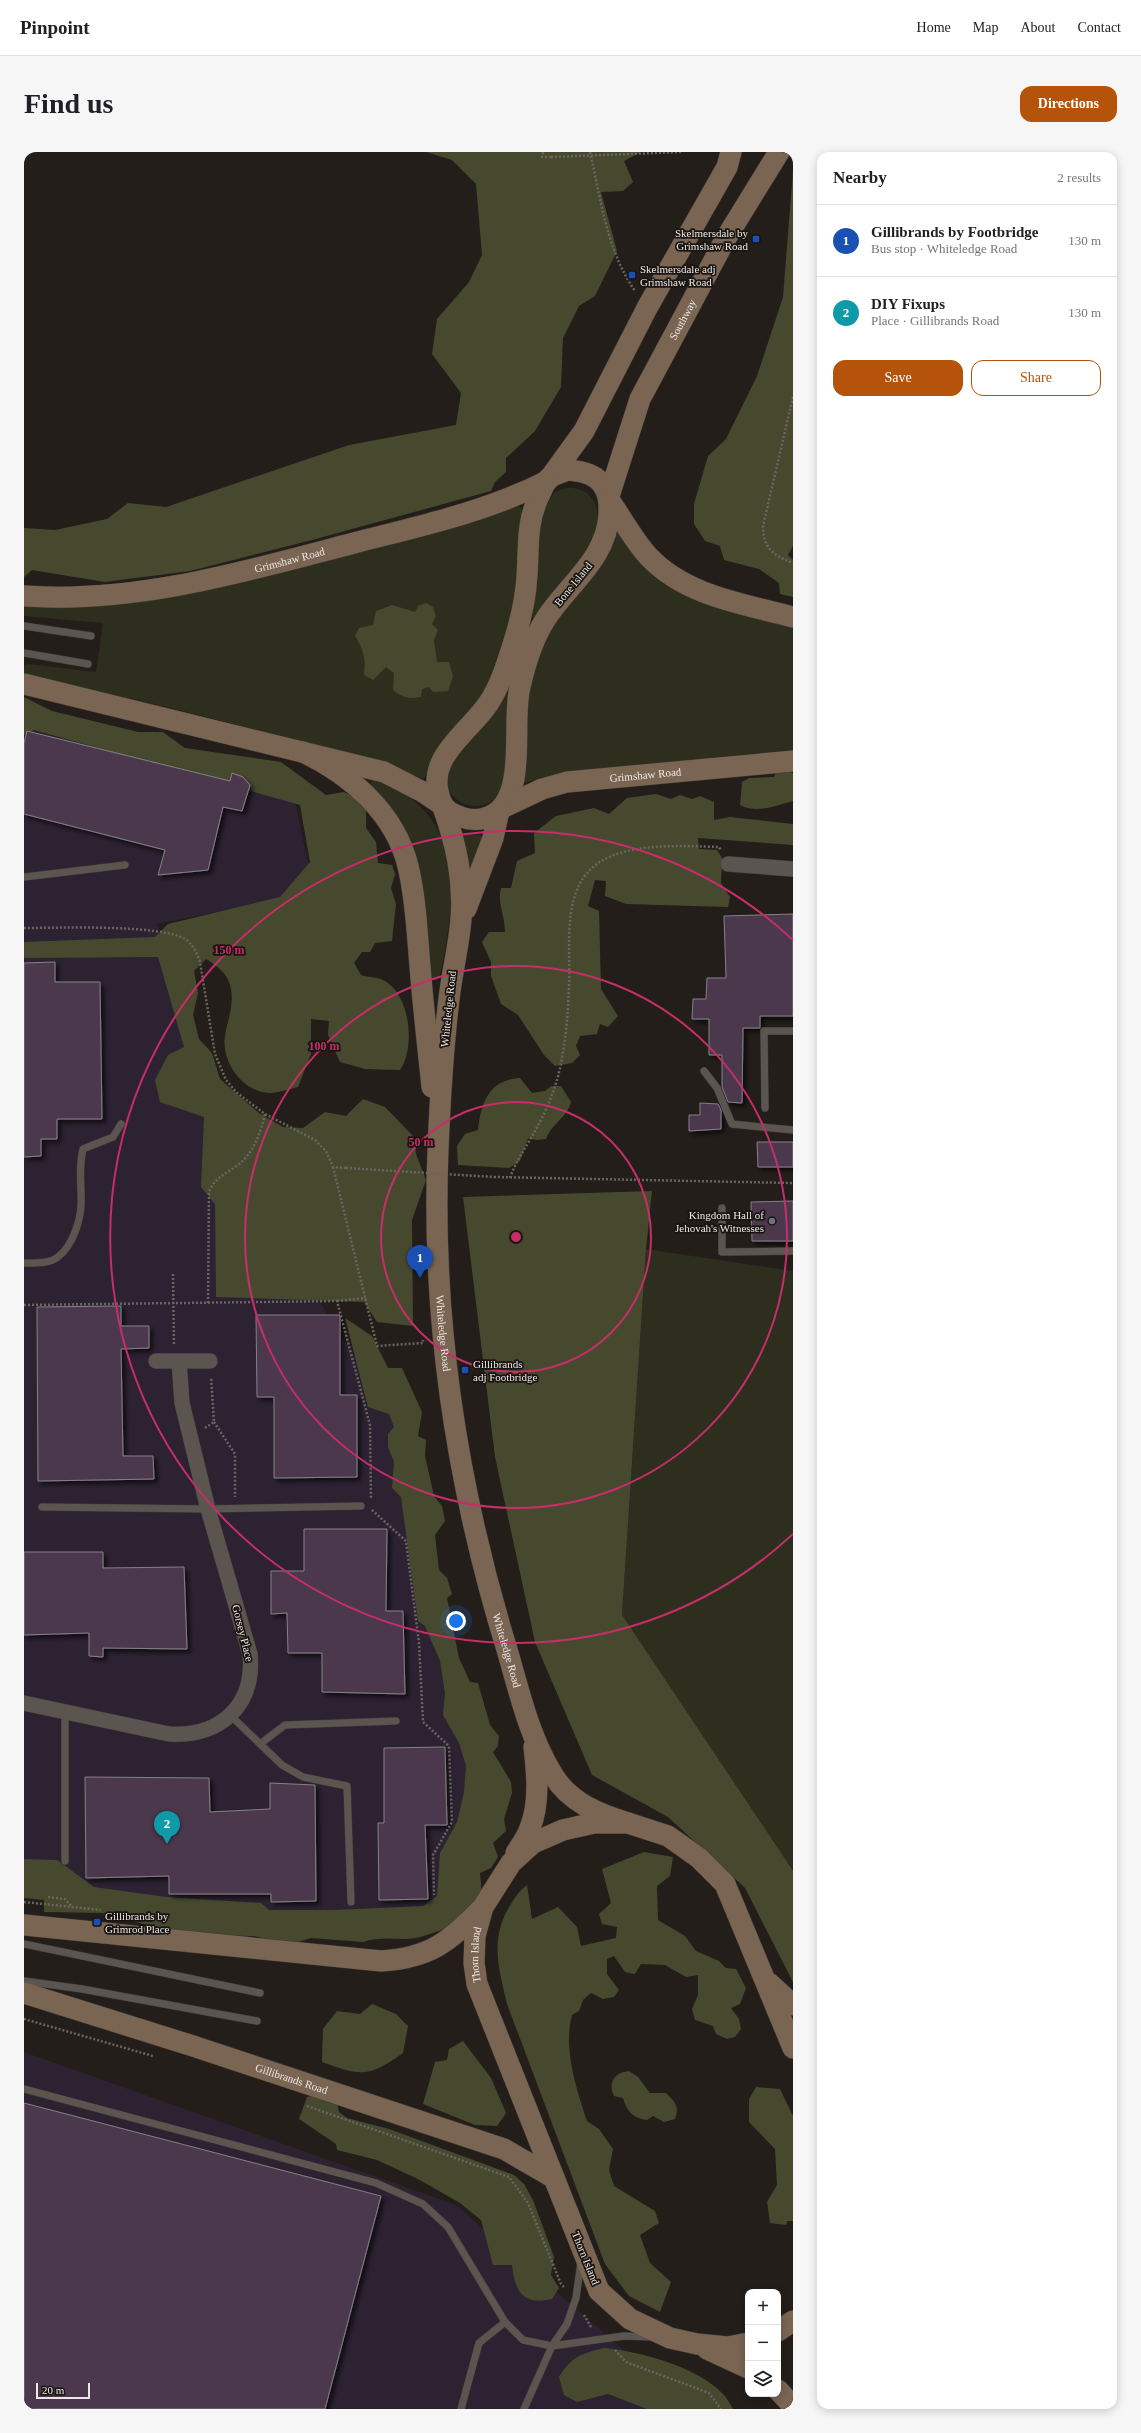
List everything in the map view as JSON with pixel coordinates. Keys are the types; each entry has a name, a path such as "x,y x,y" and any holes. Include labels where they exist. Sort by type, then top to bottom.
{"street":[{"path":"442,806 437,789 437,775 441,762 449,749 489,703 498,686 515,638 524,602 529,522 535,504 548,479 584,431 647,308 727,167 731,152"},
{"name":"Southway","path":"609,498 640,399 726,238 779,152"},
{"path":"548,479 567,470 580,471 598,480 648,556 668,574 688,586 723,598 793,617"},
{"name":"Grimshaw Road","path":"24,596 43,598 132,592 201,581 454,517 514,498 548,479"},
{"name":"Bone Island","path":"500,809 510,792 514,775 517,700 533,646 543,622 557,602 591,563 602,542 608,521 609,498"},
{"path":"24,684 384,772 423,792 454,815 468,819 479,819 500,809"},
{"path":"303,752 332,766 361,788 387,821 405,855 415,905 438,1149"},
{"name":"Grimshaw Road","path":"500,809 542,789 568,782 793,761"},
{"name":"Whiteledge Road","path":"442,806 455,840 462,881 461,920 451,973 445,1036 438,1149 436,1208 441,1307 451,1402 480,1553 533,1736 537,1771 536,1801 530,1828 511,1863"},
{"name":"Whiteledge Road","path":"461,920 494,838 500,809"},
{"path":"728,864 793,869"},
{"path":"156,1361 210,1361"},
{"name":"Gorsey Place","path":"24,1704 169,1734 183,1735 211,1729 230,1715 239,1705 245,1692 250,1679 250,1654 208,1509 182,1403 176,1361"},
{"name":"Whiteledge Road","path":"533,1736 554,1777 572,1797 594,1812 628,1823"},
{"name":"Thorn Island","path":"745,2344 728,2347 697,2344 670,2338 630,2319 599,2291 477,1984 474,1963 475,1936 483,1906 511,1863 533,1843 563,1830 594,1823 628,1823 668,1836 699,1858 725,1884 793,2048"},
{"path":"24,1925 381,1961 402,1960 422,1955 438,1948 455,1936 483,1906"},
{"path":"764,1979 793,2005"},
{"name":"Gillibrands Road","path":"24,1993 200,2048 504,2149 554,2178"},
{"path":"781,2329 793,2321"},
{"path":"697,2344 745,2367"},
{"path":"781,2393 793,2406"}],"lane":[{"path":"24,626 91,636"},
{"path":"24,653 88,664"},
{"path":"24,877 125,865"},
{"path":"765,1108 764,1031 793,1031"},
{"path":"704,1071 718,1088 732,1124 793,1130"},
{"path":"24,1263 40,1263 59,1257 72,1238 81,1208 80,1160 83,1149 113,1137 121,1124"},
{"path":"722,1208 722,1252 793,1251"},
{"path":"42,1507 208,1509 361,1506"},
{"path":"65,1713 65,1861"},
{"path":"230,1715 282,1765 303,1777 347,1786 351,1902"},
{"path":"260,1744 285,1725 396,1721"},
{"path":"24,1944 260,1993"},
{"path":"24,1981 82,1989 257,2021"},
{"path":"24,2090 376,2183 423,2204 448,2227 505,2322 523,2340 552,2346 624,2336 670,2338"},
{"path":"524,2409 552,2346 567,2324 576,2298 583,2250"},
{"path":"461,2409 479,2343 505,2322"}],"path":[{"path":"543,152 542,157 682,152"},
{"path":"590,152 614,253 623,274 647,308"},
{"path":"793,397 763,526 763,536 772,553 793,563"},
{"path":"510,1178 516,1161 547,1108 556,1086 565,1042 572,911 576,889 589,871 602,861 625,852 673,846 719,847 728,864"},
{"path":"24,928 151,930 175,934 186,940 195,949 200,962 215,1054 220,1069 236,1092 265,1114 315,1140 326,1151 333,1167 377,1346 423,1343 423,1337"},
{"path":"208,1303 209,1192 211,1185 218,1178 238,1165 253,1148 265,1114"},
{"path":"333,1167 510,1178 793,1183"},
{"path":"173,1274 176,1361"},
{"path":"337,1301 366,1298"},
{"path":"210,1361 214,1422 235,1454 235,1508"},
{"path":"191,1440 214,1422"},
{"path":"48,1897 65,1899 72,1907"},
{"path":"24,1902 101,1910"}],"shaded area":[{"path":"24,707 290,778 314,892 157,924 229,1160 407,1438 488,1808 425,1922 24,1894"},
{"path":"24,2052 456,2205 692,2409 24,2409"}],"green space":[{"path":"426,152 641,152 624,161 633,182 623,191 601,192 617,251 595,296 579,306 563,338 561,387 535,431 506,458 506,472 495,482 491,491 312,540 190,571 105,582 32,570 24,577 24,528 55,530 107,519 128,503 166,507 349,445 456,425 461,393 432,354 437,319 469,282 482,255 476,184 452,160"},
{"path":"793,171 793,546 788,555 793,560 793,597 780,594 779,583 759,569 724,560 720,546 705,541 694,524 694,504 708,456 726,439 757,376 783,297"},
{"path":"566,488 581,490 588,494 593,500 598,515 596,530 589,546 578,562 534,618 531,617 538,583 536,544 545,507 555,492"},
{"path":"519,506 522,509 518,537 519,572 513,609 489,681 477,703 436,753 424,779 381,761 163,706 24,674 24,665 28,664 96,672 103,623 24,616 24,605 489,516"},
{"path":"617,528 630,546 793,627 793,750 558,773 525,783 523,781 524,731 528,693 537,660 567,601"},
{"path":"426,603 433,607 436,616 432,624 438,630 434,640 437,662 449,662 453,676 448,691 433,692 429,687 422,689 421,697 406,697 393,690 394,673 386,667 373,680 364,675 364,655 355,636 359,628 373,625 376,611 392,605 415,612 418,606"},
{"path":"504,694 509,694 506,718 506,765 501,789 495,798 487,804 477,806 467,805 459,801 452,794 448,785 448,774 451,765 464,744"},
{"path":"24,697 52,711 138,732 163,732 185,748 281,762 326,795 344,792 357,798 366,811 366,828 376,842 378,863 392,865 395,874 391,888 396,904 392,941 375,943 370,952 362,952 354,963 361,975 383,980 392,987 399,996 408,1021 409,1035 405,1060 400,1070 365,1069 340,1062 328,1035 329,1021 311,1019 311,1054 298,1087 271,1093 261,1092 251,1088 236,1074 230,1065 227,1056 225,1036 232,998 229,981 221,970 206,959 194,971 198,993 193,1015 199,1039 212,1053 220,1079 259,1113 283,1127 303,1128 325,1112 346,1116 363,1099 385,1107 414,1137 416,1154 426,1180 412,1220 413,1326 377,1322 364,1302 216,1297 215,1204 201,1187 204,1117 160,1102 155,1080 168,1055 184,1047 158,957 24,958 24,942 155,937 168,924 280,897 310,862 300,805 34,730 24,735"},
{"path":"777,770 789,770 793,774 793,801 773,807 759,809 746,808 740,805 742,782 749,778 774,777"},
{"path":"373,778 406,794 426,812 439,832 447,854 451,878 451,902 445,951 440,976 437,980 431,979 422,900 370,785"},
{"path":"656,794 671,799 680,795 692,799 700,796 714,802 714,820 730,817 793,824 793,845 698,838 699,849 717,850 722,858 721,883 730,897 728,907 626,904 605,896 606,881 595,880 588,906 599,911 601,989 618,1016 608,1027 600,1024 597,1034 580,1036 576,1046 580,1055 572,1063 555,1066 544,1055 518,1015 501,1004 491,976 491,962 482,942 489,932 505,932 500,899 501,888 511,888 517,861 535,853 534,833 556,816 594,808 609,814 627,798"},
{"path":"465,833 484,836 472,869 468,868 463,836"},
{"path":"520,1078 532,1093 545,1091 551,1086 561,1086 571,1102 569,1108 546,1139 536,1140 528,1138 520,1161 509,1168 458,1165 457,1146 465,1134 478,1130 481,1110 488,1094 501,1083"},
{"path":"652,1191 646,1249 622,1615 793,1871 793,1982 745,1888 668,1817 592,1775 535,1642 495,1457 463,1197"},
{"path":"646,1249 793,1271 793,1879 622,1616"},
{"path":"345,1318 372,1336 388,1368 402,1368 422,1412 418,1436 426,1440 425,1456 434,1496 442,1506 445,1521 435,1535 439,1570 447,1578 452,1594 447,1598 459,1658 470,1682 478,1683 490,1725 499,1736 498,1746 493,1752 511,1782 512,1793 504,1819 506,1831 493,1843 498,1857 491,1868 480,1873 482,1895 472,1911 463,1912 461,1920 442,1930 412,1939 379,1939 363,1942 311,1938 298,1942 276,1941 254,1936 185,1935 102,1913 44,1912 44,1900 24,1898 24,1859 57,1860 94,1887 166,1897 261,1903 269,1910 334,1910 423,1906 437,1896 440,1853 457,1822 464,1792 466,1766 459,1743 443,1715 445,1693 440,1661 425,1626 418,1621 401,1497 392,1488 394,1462 388,1447 388,1434 394,1427 389,1414 368,1407"},
{"path":"644,1852 673,1857 670,1876 657,1886 658,1920 685,1936 696,1951 719,1961 726,1968 736,1969 746,1988 740,2004 731,2008 739,2019 741,2029 735,2037 727,2039 716,2034 713,2026 695,2020 692,2009 698,1995 698,1975 686,1977 665,1965 641,1964 635,1974 625,1972 614,1956 607,1959 607,1974 619,1990 614,1997 603,1999 591,1993 583,2000 579,2011 572,2015 569,2041 575,2082 587,2121 599,2129 613,2149 609,2170 614,2186 655,2211 659,2223 640,2235 650,2263 671,2282 660,2312 629,2296 605,2264 507,2004 501,1979 498,1956 499,1933 502,1921 514,1899 527,1885 532,1919 558,1907 577,1927 581,1946 616,1938 617,1927 602,1924 599,1914 611,1903 602,1869"},
{"path":"372,2004 396,2014 408,2026 403,2053 381,2067 372,2071 364,2072 346,2070 322,2062 323,2029 337,2011 360,2014"},
{"path":"463,2041 491,2078 506,2113 497,2126 475,2125 423,2104 435,2062 447,2060 449,2049"},
{"path":"629,2071 638,2077 650,2093 666,2093 669,2096 677,2108 675,2119 664,2122 653,2116 647,2120 638,2118 631,2114 626,2107 623,2098 614,2096 612,2091 612,2082 616,2076"},
{"path":"756,2087 780,2089 793,2116 793,2221 787,2221 786,2225 770,2223 767,2202 777,2185 775,2149 749,2122 749,2099"},
{"path":"320,2093 336,2097 339,2112 347,2118 389,2129 514,2175 524,2184 533,2200 554,2257 551,2275 559,2288 552,2299 542,2301 527,2298 522,2295 515,2283 512,2265 493,2265 481,2220 460,2203 418,2179 377,2160 337,2150 336,2144 299,2119 307,2097"},
{"path":"604,2348 650,2357 684,2368 712,2384 724,2396 733,2409 647,2409 608,2394 577,2402 564,2395 559,2377 568,2364 583,2354"}],"building":[{"path":"27,731 230,781 232,773 243,777 250,785 242,811 223,807 208,870 158,875 165,850 24,814 24,743"},
{"path":"793,914 793,1016 760,1016 760,1028 743,1028 742,1103 728,1102 722,1087 722,1055 709,1055 709,1019 692,1019 693,999 706,999 707,978 726,978 724,916"},
{"path":"55,962 55,982 100,982 102,1119 57,1119 57,1139 41,1139 41,1156 24,1157 24,963"},
{"path":"700,1103 718,1104 721,1110 721,1129 689,1131 689,1115 700,1115"},
{"path":"757,1142 793,1142 793,1167 758,1167"},
{"name":"Kingdom Hall of Jehovah's Witnesses","path":"793,1201 793,1241 752,1241 751,1202"},
{"path":"121,1306 121,1326 149,1326 149,1348 121,1349 123,1456 153,1456 154,1479 38,1481 37,1307"},
{"path":"256,1315 340,1315 340,1395 357,1395 357,1477 274,1478 274,1397 257,1397"},
{"path":"304,1529 387,1529 386,1611 403,1611 405,1694 322,1692 322,1653 288,1653 287,1613 271,1614 271,1571 304,1571"},
{"path":"24,1552 103,1552 103,1568 184,1567 187,1649 103,1648 103,1657 89,1656 89,1633 24,1635"},
{"path":"445,1747 447,1825 425,1825 428,1899 379,1900 378,1823 384,1823 384,1748"},
{"path":"85,1777 209,1778 210,1812 270,1809 270,1783 315,1785 316,1901 271,1902 271,1894 169,1894 169,1876 86,1878"},
{"path":"24,2103 381,2196 325,2409 24,2409"}],"place":[{"name":"Skelmersdale by Grimshaw Road","path":"756,239"},
{"name":"Skelmersdale adj Grimshaw Road","path":"632,275"},
{"name":"Kingdom Hall of Jehovah's Witnesses","path":"772,1221"},
{"name":"Gillibrands by Footbridge","path":"420,1278"},
{"name":"Gillibrands adj Footbridge","path":"465,1370"},
{"name":"DIY Fixups","path":"167,1844"},
{"name":"Gillibrands by Grimrod Place","path":"97,1922"}]}
